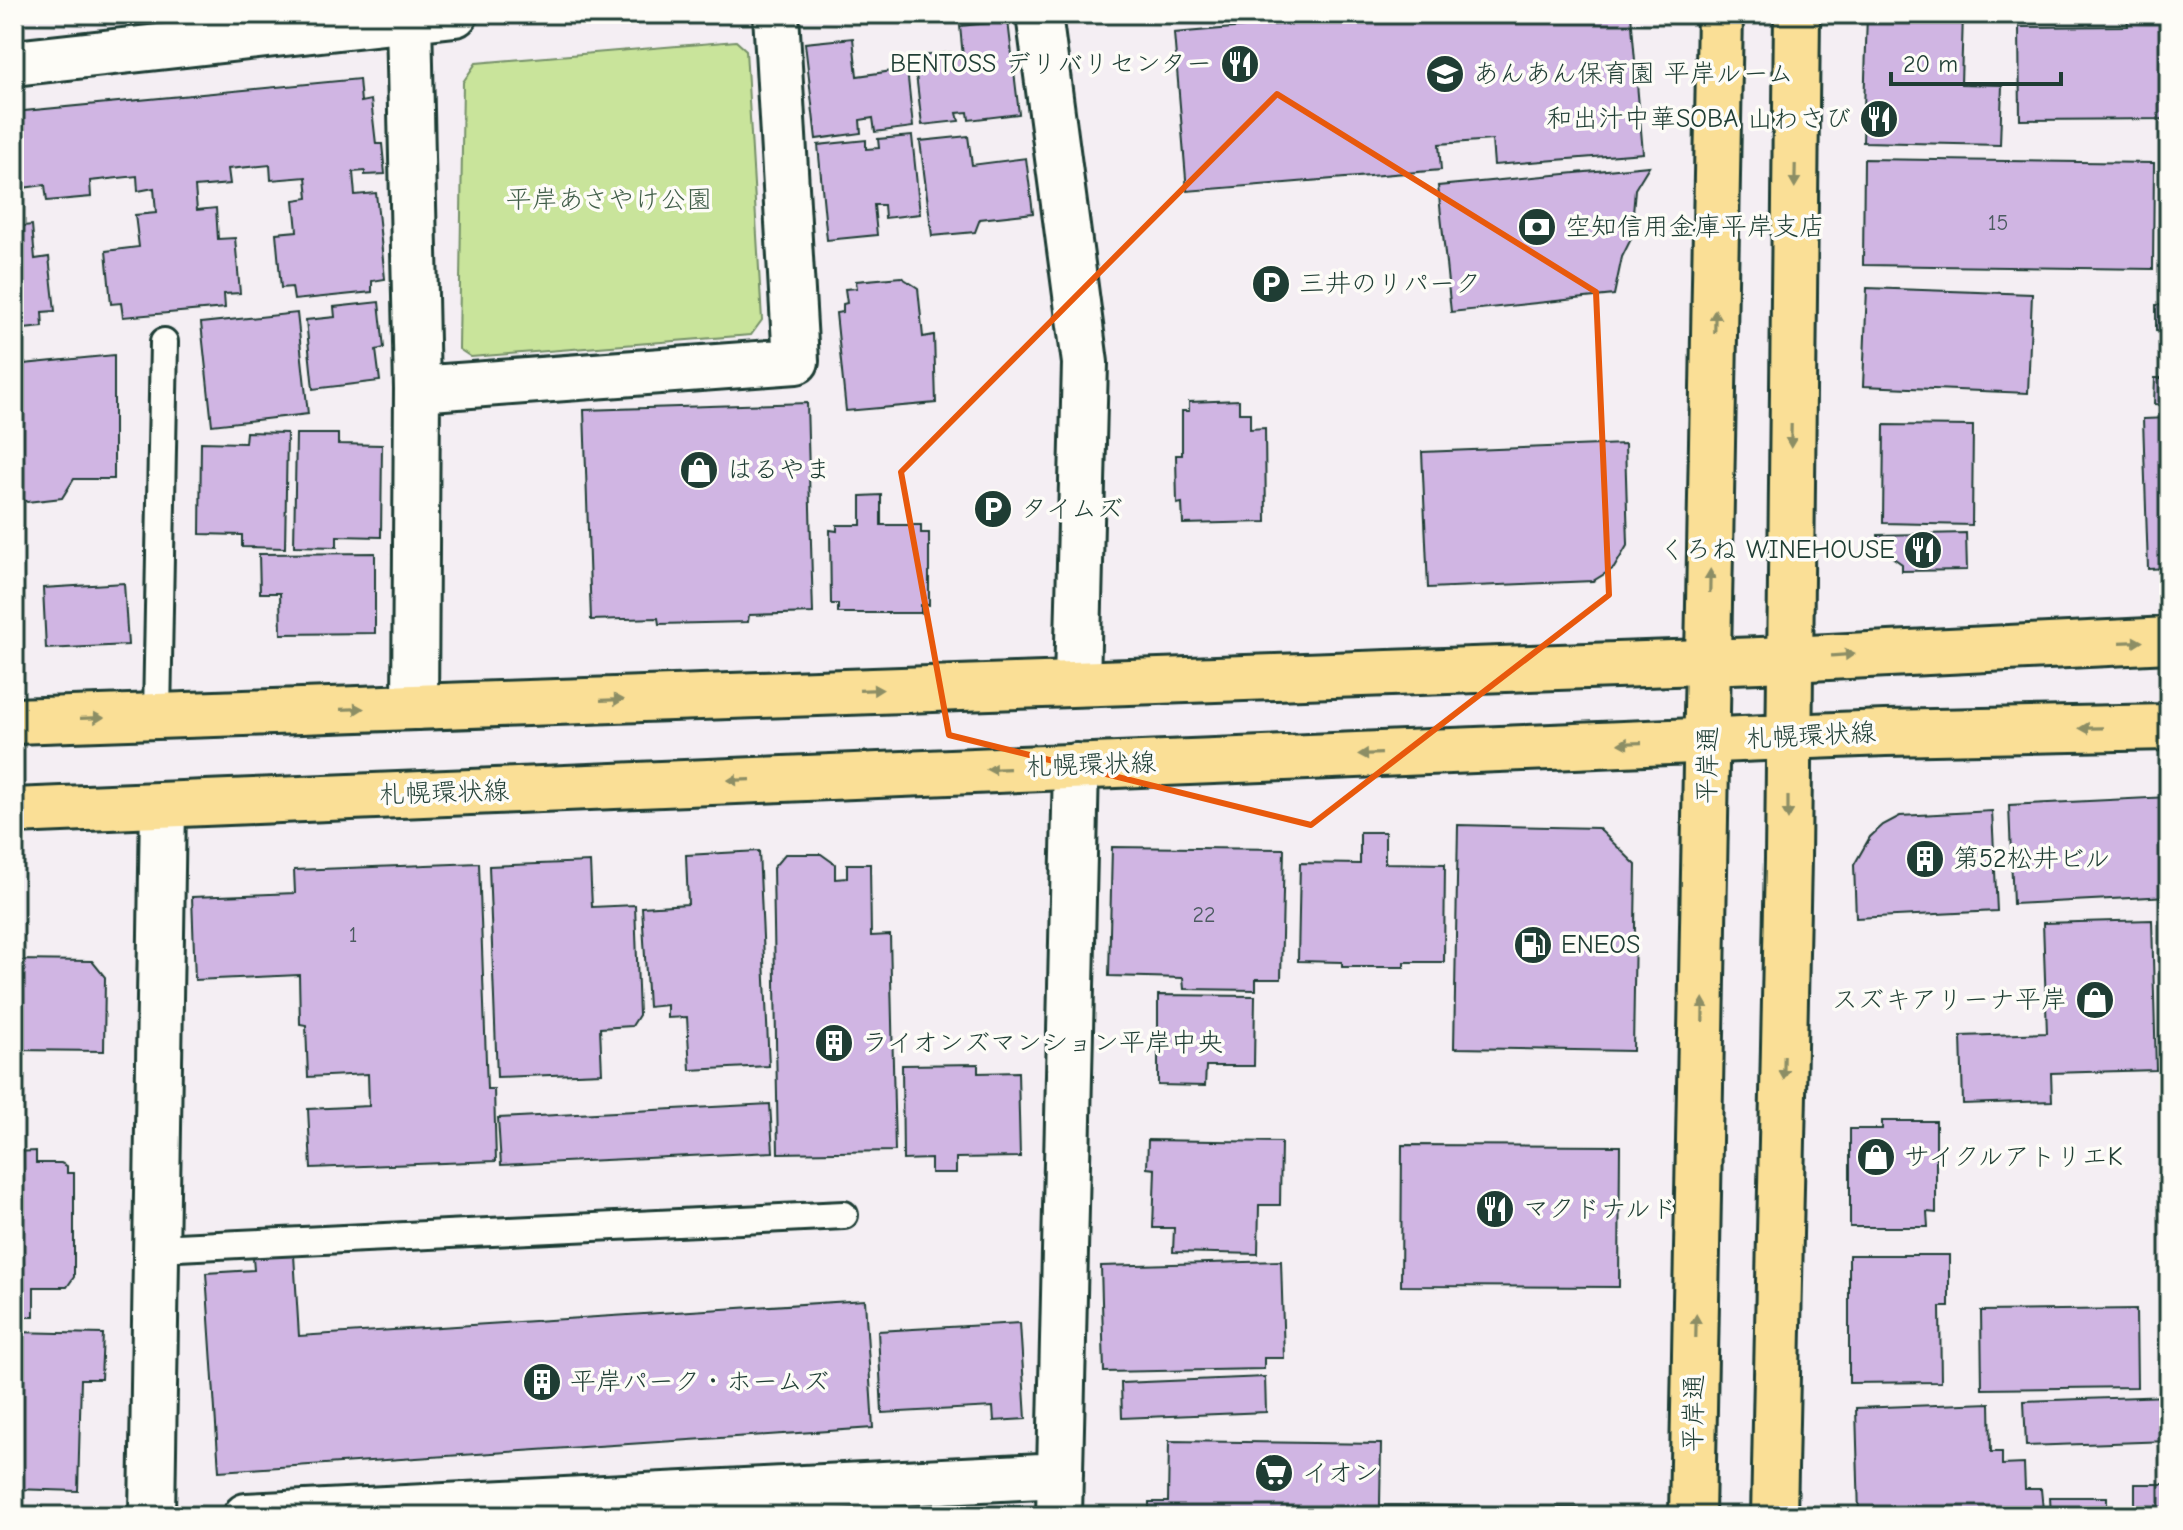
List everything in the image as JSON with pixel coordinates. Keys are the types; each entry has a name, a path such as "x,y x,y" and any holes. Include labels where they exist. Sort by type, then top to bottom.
{"main road":[{"name":"平岸通","path":"1692,1516 1720,14"},
{"path":"1774,1516 1789,739 1797,14"},
{"path":"14,721 1709,659 1789,659 2169,640"},
{"name":"札幌環状線","path":"14,811 1885,733 2169,727"}],"street":[{"path":"14,63 455,14"},
{"path":"417,389 796,361 776,14"},
{"path":"1039,14 1085,363 1077,683"},
{"path":"409,18 417,389 415,707"},
{"path":"246,1516 1060,1496 1076,766"},
{"path":"152,1516 163,805"}],"lane":[{"path":"157,715 164,342"},
{"path":"157,1248 844,1215"}],"highlighted area":[{"path":"1277,94 1596,292 1609,595 1311,825 949,735 901,472"}],"green space":[{"name":"平岸あさやけ公園","path":"736,41 746,50 762,320 751,335 471,357 459,349 463,82 476,63"}],"building":[{"path":"1400,14 1631,14 1643,153 1494,165 1492,140 1439,144 1441,170 1187,191 1174,33"},
{"path":"1867,14 1963,14 1961,84 2002,85 2000,145 1863,142"},
{"path":"2099,14 2169,14 2169,119 2020,120 2019,27 2128,26 2127,17 2099,18"},
{"path":"1008,21 1019,114 969,120 968,112 957,113 959,121 922,125 914,57 951,52 952,58 963,57 960,26"},
{"path":"853,38 857,76 907,69 913,127 875,132 873,118 860,120 861,133 816,139 805,43"},
{"path":"359,79 361,102 371,100 376,144 382,144 385,174 353,172 355,195 376,193 385,279 372,281 372,292 294,300 292,287 281,288 276,233 297,231 294,200 308,198 306,177 271,180 270,165 228,169 230,184 195,187 197,210 216,208 218,239 235,238 240,293 224,294 225,308 123,317 121,303 111,304 106,251 139,247 135,215 156,213 154,188 138,191 137,176 90,181 91,197 47,201 45,185 14,189 14,112"},
{"path":"912,136 920,214 885,218 884,205 874,205 877,235 827,240 818,145 866,140 866,149 879,148 878,139"},
{"path":"968,136 972,165 1026,158 1033,213 980,219 975,232 932,236 920,141"},
{"path":"1864,159 2154,163 2153,269 1863,265"},
{"name":"空知信用金庫平岸支店","path":"1649,166 1635,189 1631,239 1622,257 1614,295 1451,312 1438,186"},
{"path":"32,225 35,259 49,257 55,311 42,312 43,327 14,330 14,227"},
{"path":"901,277 918,288 923,337 934,335 936,403 846,411 836,313 843,312 843,304 847,303 845,289 857,288 856,281"},
{"path":"1867,288 2032,294 2028,393 1863,386"},
{"path":"379,302 384,348 376,350 380,381 313,389 306,320 335,317 334,307"},
{"path":"2156,305 2169,305 2169,405 2154,404 2155,378 2164,378 2165,332 2156,331"},
{"path":"297,313 308,414 212,425 201,323"},
{"path":"114,355 114,479 74,479 62,498 27,502 14,493 14,365"},
{"path":"1239,400 1239,413 1250,413 1250,429 1265,428 1266,522 1183,524 1182,503 1177,504 1176,455 1182,455 1182,411 1189,411 1189,402"},
{"path":"807,403 813,613 749,615 748,622 659,624 658,618 591,620 584,410"},
{"path":"2169,418 2169,568 2148,569 2143,419"},
{"path":"1884,425 1973,426 1972,525 1883,523"},
{"path":"246,432 287,433 285,548 242,547 242,535 200,534 201,442 245,443"},
{"path":"296,434 338,434 338,444 382,445 381,537 337,536 337,547 294,546"},
{"path":"1625,444 1628,544 1614,568 1593,581 1428,588 1422,452"},
{"path":"881,495 881,525 921,525 921,533 929,533 929,605 921,605 921,613 838,613 838,604 831,604 830,530 837,531 837,525 861,525 861,496"},
{"path":"1966,533 1967,570 1902,571 1902,564 1878,547 1878,535"},
{"path":"375,553 375,633 281,634 280,593 260,593 259,554"},
{"path":"124,583 128,645 46,649 43,588"},
{"path":"2169,797 2169,896 2013,904 2009,805"},
{"name":"第52松井ビル","path":"1992,811 1997,911 1856,918 1854,865 1870,837 1883,825 1900,816"},
{"path":"1458,825 1598,828 1636,865 1633,1051 1454,1048"},
{"path":"1360,832 1385,832 1385,863 1445,864 1444,962 1404,962 1404,967 1342,967 1342,962 1298,961 1300,863 1360,864"},
{"path":"1112,847 1284,849 1281,979 1256,979 1256,990 1184,989 1183,978 1109,976"},
{"path":"759,851 769,1066 690,1070 687,1017 667,1018 667,1005 648,1007 642,907 688,904 686,855"},
{"name":"ライオンズマンション平岸中央","path":"785,854 821,854 835,864 835,879 847,878 847,864 870,864 871,936 890,935 895,1151 778,1153 773,868"},
{"path":"590,862 592,907 635,905 639,1015 632,1026 600,1028 602,1073 497,1077 489,866"},
{"path":"479,863 487,1089 494,1089 496,1161 311,1168 308,1109 369,1106 368,1074 308,1077 306,1025 300,1024 299,975 195,980 192,897 295,893 294,870"},
{"path":"2152,920 2156,1070 2051,1073 2052,1101 1963,1104 1961,1036 2047,1033 2043,923"},
{"path":"14,960 92,961 105,977 104,1051 14,1050"},
{"path":"1158,995 1255,996 1254,1066 1206,1066 1205,1086 1158,1085"},
{"path":"978,1064 978,1073 1018,1072 1020,1157 956,1158 956,1173 931,1173 931,1159 903,1160 902,1065"},
{"path":"770,1104 773,1152 501,1165 498,1118"},
{"path":"1882,1121 1936,1121 1936,1213 1927,1212 1928,1227 1850,1227 1850,1129 1882,1129"},
{"path":"1148,1140 1281,1142 1280,1205 1259,1205 1258,1254 1173,1252 1174,1228 1153,1228 1155,1169 1147,1168"},
{"path":"1402,1145 1620,1146 1619,1287 1401,1286"},
{"path":"36,1151 36,1163 61,1163 67,1166 67,1173 74,1173 74,1277 67,1287 34,1287 34,1317 14,1317 14,1152"},
{"name":"平岸パーク・ホームズ","path":"294,1255 299,1336 865,1300 873,1428 219,1471 206,1273 254,1270 253,1258"},
{"path":"1849,1255 1949,1255 1949,1307 1940,1307 1941,1382 1849,1383"},
{"path":"1281,1261 1284,1358 1264,1358 1264,1369 1104,1372 1101,1266"},
{"path":"2136,1309 2137,1387 1982,1389 1981,1311"},
{"path":"1020,1323 1026,1419 994,1421 993,1407 882,1413 878,1331"},
{"path":"14,1332 103,1334 101,1379 81,1379 78,1491 14,1489"},
{"path":"1265,1377 1266,1412 1122,1418 1121,1383"},
{"path":"2169,1396 2169,1441 2026,1446 2024,1401"},
{"path":"1990,1403 1991,1452 2002,1452 2002,1465 2024,1464 2025,1489 2041,1489 2043,1510 2035,1516 1859,1516 1856,1408"},
{"name":"イオン","path":"1169,1441 1381,1444 1380,1505 1587,1508 1586,1516 1149,1516 1149,1502 1168,1502"},
{"path":"2135,1484 2169,1484 2169,1516 2135,1516"},
{"path":"2050,1497 2107,1497 2107,1516 2051,1516"}],"place":[{"name":"BENTOSS デリバリセンター","path":"1240,64"},
{"name":"あんあん保育園 平岸ルーム","path":"1445,74"},
{"name":"和出汁中華SOBA 山わさび","path":"1879,119"},
{"name":"空知信用金庫平岸支店","path":"1537,227"},
{"name":"三井のリパーク","path":"1271,284"},
{"name":"はるやま","path":"699,470"},
{"name":"タイムズ","path":"993,509"},
{"name":"くろね WINEHOUSE","path":"1923,550"},
{"name":"第52松井ビル","path":"1925,859"},
{"name":"ENEOS","path":"1533,945"},
{"name":"スズキアリーナ平岸","path":"2095,1000"},
{"name":"ライオンズマンション平岸中央","path":"834,1043"},
{"name":"サイクルアトリエK","path":"1876,1157"},
{"name":"マクドナルド","path":"1495,1209"},
{"name":"平岸パーク・ホームズ","path":"542,1382"},
{"name":"イオン","path":"1274,1473"}]}
